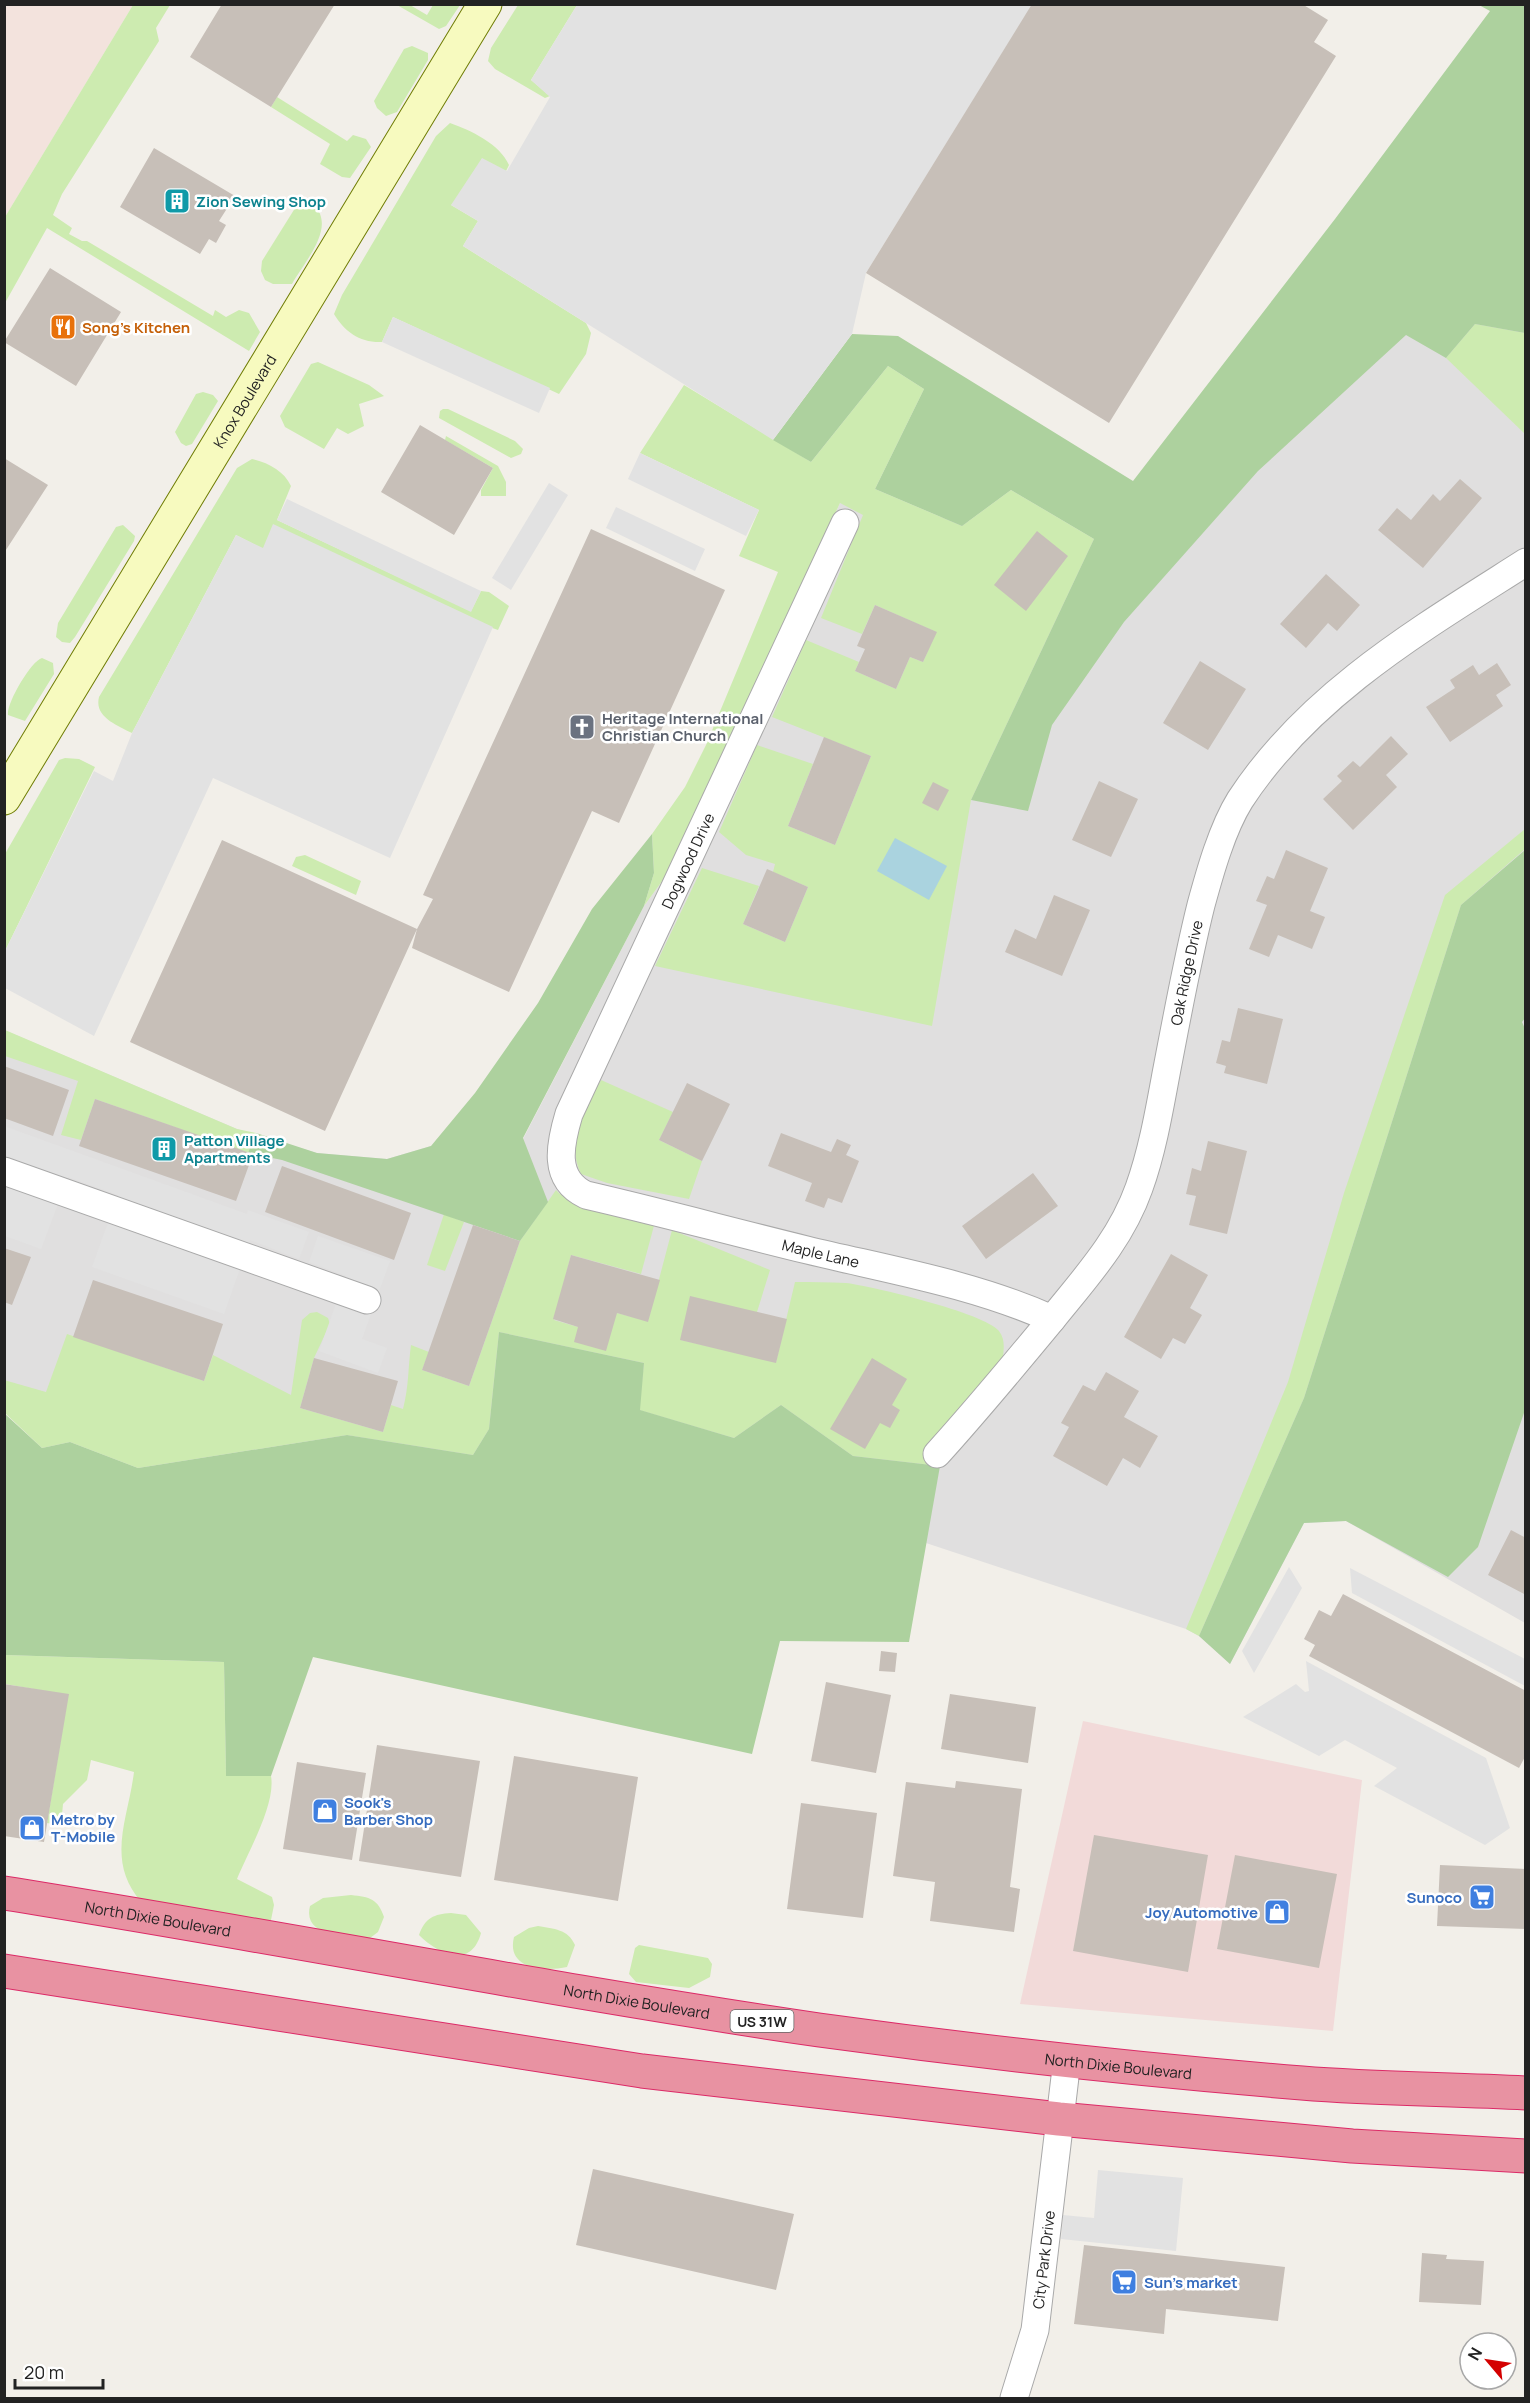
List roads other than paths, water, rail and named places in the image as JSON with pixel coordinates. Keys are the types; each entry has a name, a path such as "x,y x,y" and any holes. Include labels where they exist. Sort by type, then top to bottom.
{"highway":[{"name":"North Dixie Boulevard","path":"4,1893 115,1910 558,1990 825,2030 1067,2060 1305,2083 1526,2093"},
{"path":"4,1971 642,2071 1059,2119 1352,2146 1526,2156"}],"main road":[{"name":"Knox Boulevard","path":"4,798 485,4"}],"street":[{"name":"Dogwood Drive","path":"586,1195 566,1180 560,1162 561,1139 569,1114 845,523"},
{"name":"Oak Ridge Drive","path":"937,1454 975,1412 1109,1248 1139,1188 1157,1122 1192,941 1211,869 1239,803 1281,744 1365,670 1425,627 1526,562"},
{"path":"4,1171 367,1300"},
{"name":"Maple Lane","path":"586,1195 807,1250 895,1269 1016,1303 1052,1319"},
{"name":"City Park Drive","path":"1016,2398 1035,2330 1067,2060"}],"water":[{"path":"895,838 947,866 929,900 877,871"}],"place":[{"name":"Zion Sewing Shop","path":"177,201"},
{"name":"Song's Kitchen","path":"63,327"},
{"name":"Heritage International Christian Church","path":"582,727"},
{"name":"Patton Village Apartments","path":"164,1149"},
{"name":"Sook's Barber Shop","path":"325,1811"},
{"name":"Metro by T-Mobile","path":"32,1828"},
{"name":"Sunoco","path":"1482,1897"},
{"name":"Joy Automotive","path":"1277,1912"},
{"name":"Sun’s market","path":"1124,2282"}]}
